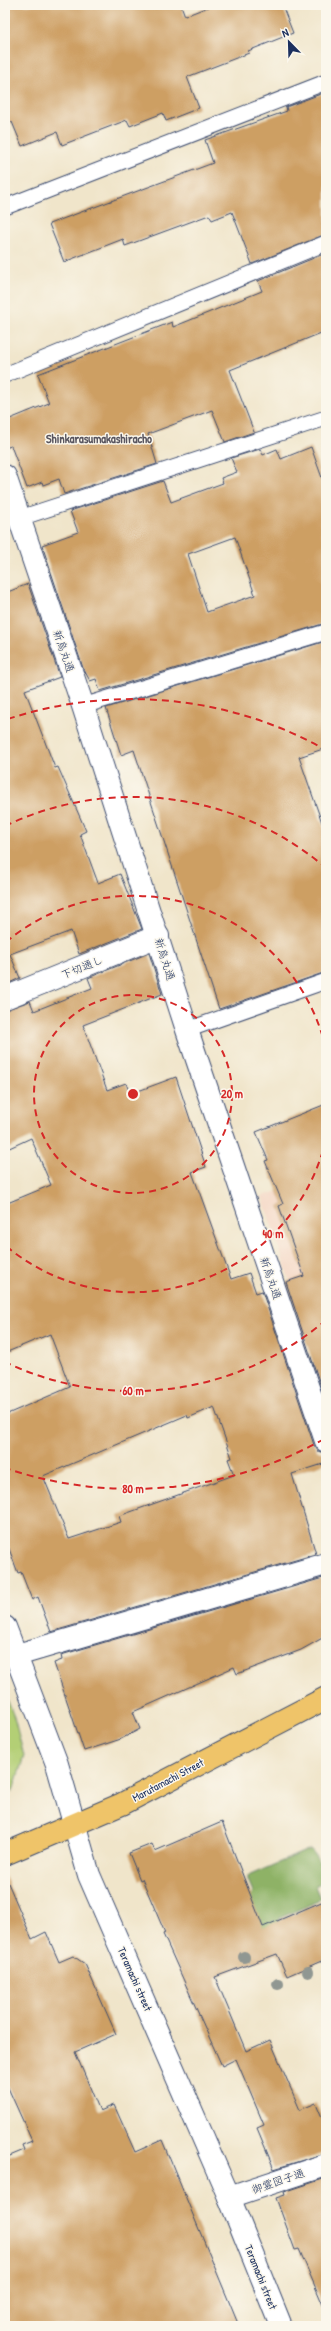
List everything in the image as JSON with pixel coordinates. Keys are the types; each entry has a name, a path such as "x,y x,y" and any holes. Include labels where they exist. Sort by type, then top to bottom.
{"main road":[{"name":"Marutamachi Street","path":"5,1854 122,1804 326,1698"}],"street":[{"name":"新烏丸通","path":"5,476 83,706 187,1030 326,1441"},
{"name":"下切通し","path":"5,998 158,936"},
{"path":"17,1655 326,1564"},
{"name":"Teramachi street","path":"5,1627 17,1655 57,1764 89,1875 229,2197 281,2326"},
{"name":"御霊図子通","path":"229,2197 326,2164"}],"lane":[{"path":"5,207 326,82"},
{"path":"5,375 326,243"},
{"path":"20,518 326,418"},
{"path":"83,706 326,632"},
{"path":"187,1030 326,981"}],"shaded area":[{"path":"326,1178 326,1391 262,1196"}],"green space":[{"path":"5,1694 14,1717 24,1756 13,1791 5,1794"},
{"path":"310,1849 318,1859 323,1873 324,1881 315,1886 320,1898 318,1901 280,1918 269,1936 241,1900 251,1896 253,1892 248,1876"}],"building":[{"path":"5,5 181,5 185,16 213,5 282,5 293,33 248,51 249,53 187,77 199,108 166,121 163,113 130,126 127,120 62,145 57,132 22,146 12,122 5,125"},
{"path":"326,92 326,234 252,264 232,212 212,220 209,215 125,246 123,239 64,262 49,224 213,163 205,140 287,111 286,107"},
{"path":"326,253 326,331 230,370 254,432 225,442 212,410 148,434 157,464 64,494 59,479 43,485 42,482 27,488 11,446 5,448 5,421 49,403 38,374 172,322 173,327 262,291 258,281"},
{"path":"311,447 326,489 326,623 100,691 96,679 90,681 83,668 42,545 78,532 70,511 163,481 171,502 223,483 221,478 237,472 231,458 260,449 263,455 277,449 281,459","holes":["235,537 255,595 207,612 188,554"]},
{"path":"28,584 60,677 25,690 55,768 58,767 86,831 80,834 98,883 120,874 142,929 79,954 71,931 10,954 20,978 5,985 5,593"},
{"path":"326,641 326,748 299,757 326,834 326,972 219,1009 134,750 121,755 106,708"},
{"path":"149,953 162,994 83,1025 107,1090 126,1083 130,1094 176,1077 206,1167 192,1172 231,1279 249,1273 256,1293 262,1291 314,1445 318,1451 326,1453 326,1463 292,1474 316,1554 51,1632 38,1597 32,1600 21,1572 18,1573 5,1538 5,1415 70,1387 50,1334 5,1353 5,1204 51,1185 31,1138 5,1150 5,1010 30,1001 34,1011 92,988 88,978","holes":["214,1407 232,1458 228,1459 234,1475 119,1516 121,1522 69,1539 43,1476 187,1415 188,1418"]},
{"path":"326,1104 326,1402 286,1282 304,1276 279,1206 283,1204 265,1161 268,1160 256,1132"},
{"path":"323,1578 326,1589 326,1636 301,1650 237,1674 234,1667 133,1712 140,1729 121,1739 84,1751 54,1663 62,1660 61,1655"},
{"path":"222,1822 263,1927 326,1900 326,1959 287,1976 277,1954 215,1977 246,2051 270,2040 300,2110 316,2103 326,2127 326,2153 274,2169 257,2128 264,2125 236,2059 222,2066 163,1934 165,1933 142,1879 140,1880 129,1853 152,1844 155,1851"},
{"path":"5,1876 32,1939 46,1932 59,1962 73,1956 85,1964 116,2034 75,2052 100,2111 114,2105 135,2152 162,2140 239,2326 5,2326 5,2158 24,2150 22,2145 32,2141 5,2081"},
{"path":"326,2178 326,2312 299,2249 295,2250 276,2198 285,2195 284,2192"}],"district":[{"name":"Shinkarasumakashiracho","path":"99,439"}]}
